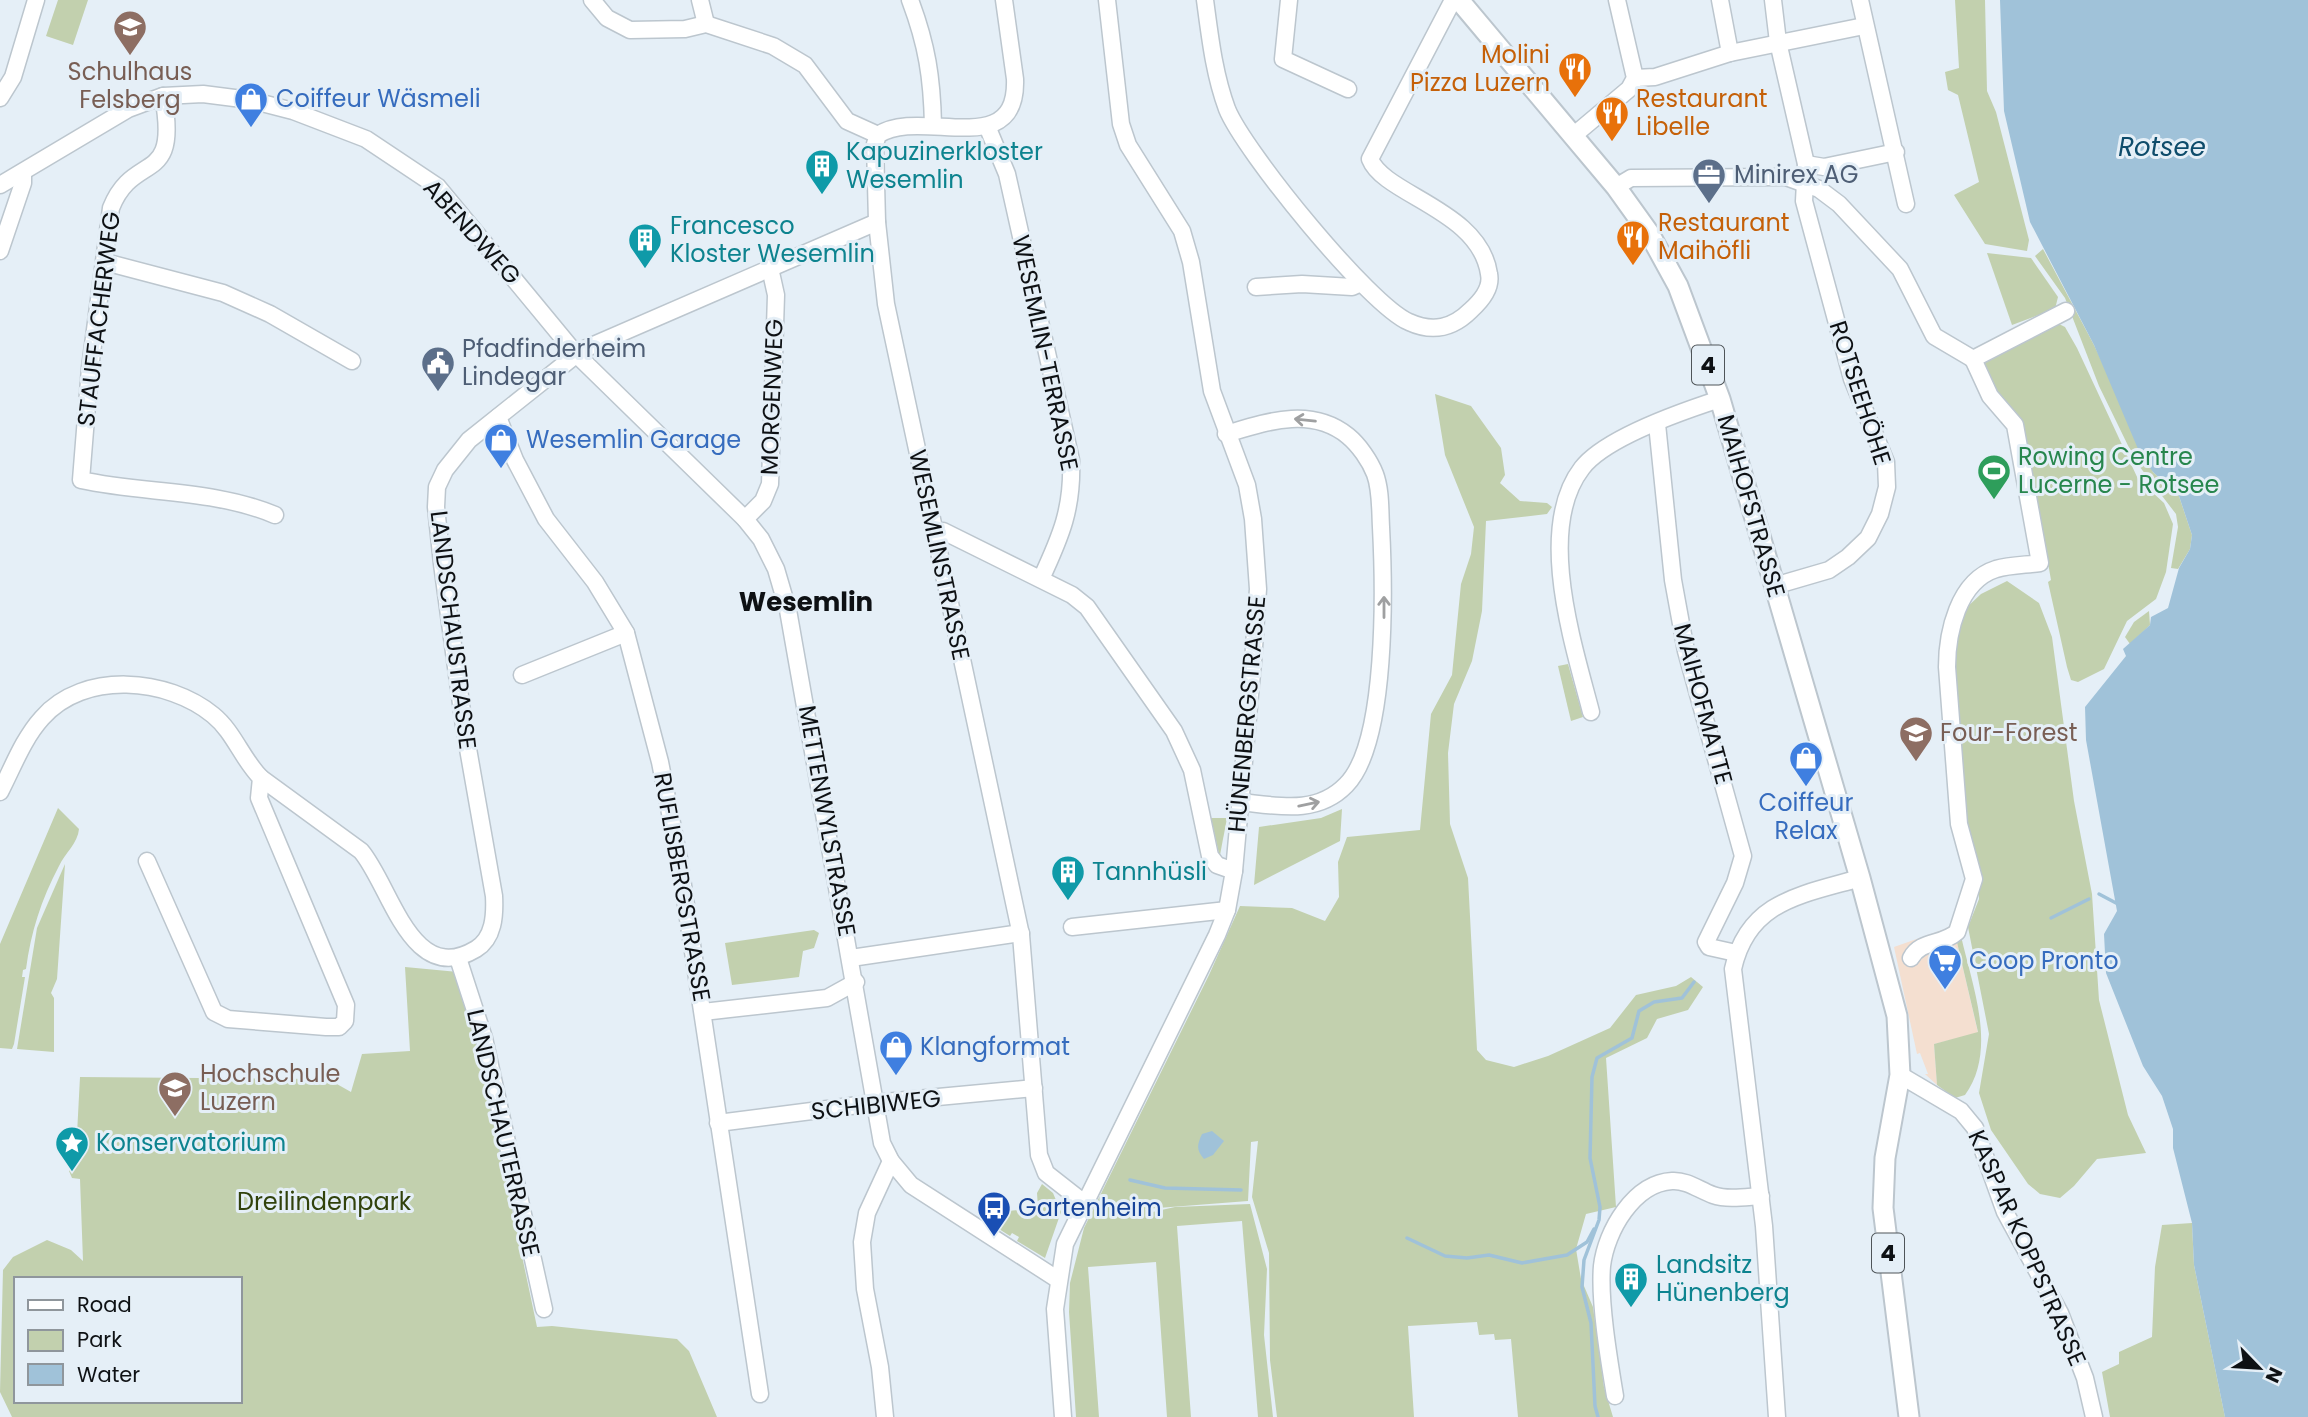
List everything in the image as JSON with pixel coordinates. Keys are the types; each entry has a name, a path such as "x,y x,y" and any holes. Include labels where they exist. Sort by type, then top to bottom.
{"main road":[{"name":"MAIHOFSTRASSE","path":"1459,0 1616,187 1649,233 1672,274 1720,399 1882,955 1897,1016 1900,1075"},
{"name":"4","path":"1900,1075 1885,1158 1883,1208 1909,1417"}],"street":[{"path":"0,98 13,77 36,0"},
{"path":"592,0 607,18 630,30 685,29 706,24 751,38 793,56 805,65 847,121 878,135 896,128 933,125 972,129 988,126 1004,116 1016,92 1004,0"},
{"path":"700,0 706,24"},
{"path":"910,0 923,35 932,74 933,125"},
{"name":"HÜNENBERGSTRASSE","path":"1063,1417 1055,1309 1057,1279 1065,1244 1083,1202 1227,910 1234,871 1256,633 1256,548 1247,485 1227,434 1204,356 1191,262 1182,231 1128,145 1121,124 1107,0"},
{"path":"1205,0 1218,79 1228,111 1247,146 1361,283 1388,309 1407,322 1438,329 1462,318 1481,300 1490,274 1478,248 1448,215 1377,172 1370,159 1453,0"},
{"path":"1289,0 1283,58 1348,89"},
{"path":"1573,136 1629,89 1635,78 1617,0"},
{"path":"1720,0 1730,53"},
{"path":"1773,0 1779,42 1807,164 1824,167 1896,152"},
{"path":"1860,0 1906,204"},
{"path":"1635,78 1655,77 1684,70 1730,53 1864,26"},
{"name":"ABENDWEG","path":"0,185 128,109 163,96 219,95 293,111 366,139 438,187 576,354"},
{"name":"STAUFFACHERWEG","path":"163,96 169,128 168,144 163,155 116,196 111,208 90,368 81,480 220,498 246,503 275,515"},
{"name":"WESEMLIN-TERRASSE","path":"988,126 1007,174 1071,460 1072,493 1068,517 1041,579"},
{"name":"WESEMLINSTRASSE","path":"878,135 875,144 877,222 887,312 1021,933 1042,1164 1056,1184 1083,1202"},
{"name":"ROTSEEHÖHE","path":"1774,586 1829,570 1848,557 1868,538 1880,514 1887,487 1886,462 1852,379 1804,201 1807,164"},
{"path":"0,251 23,173"},
{"path":"1616,187 1631,178 1786,177 1804,182 1839,204 1881,247 1912,288 1934,336 1973,359 1990,396 2015,425 2040,563 1996,569 1987,574 1967,593 1952,620 1947,644 1947,667 1959,824 1974,879 1957,932 1951,938 1922,946 1911,958"},
{"name":"LANDSCHAUSTRASSE","path":"458,958 481,946 495,917 442,564 436,507 437,487 445,470 469,440 576,354 877,222"},
{"path":"104,262 223,293 270,314 352,361"},
{"name":"MORGENWEG","path":"745,519 763,501 770,484 776,295 770,268"},
{"path":"1256,287 1302,284 1352,287 1361,283"},
{"path":"1973,359 2066,311"},
{"name":"METTENWYLSTRASSE","path":"576,354 745,519 761,538 776,569 788,610 856,982 874,1103 882,1143 891,1161 918,1190 1057,1279"},
{"path":"1591,712 1564,606 1560,568 1565,511 1582,468 1619,438 1720,399"},
{"name":"RUFLISBERGSTRASSE","path":"498,417 515,460 546,519 595,582 626,633 665,783 703,1012 760,1394"},
{"path":"1227,434 1273,420 1303,418 1327,423 1348,436 1362,452 1375,475 1384,585 1380,667 1366,751 1359,769 1346,785 1330,798 1312,805 1290,807 1241,802"},
{"name":"MAIHOFMATTE","path":"1657,424 1673,580 1686,651 1743,856 1735,883 1706,942 1709,947 1736,953"},
{"path":"934,534 943,531 1041,579 1087,607 1174,731 1192,771 1210,856 1217,865 1234,871"},
{"path":"522,675 626,633"},
{"path":"0,792 27,738 44,716 69,697 99,688 132,685 167,690 187,698 213,715 229,731 250,767 261,778 361,851 372,864 403,925 421,948 437,956 458,958"},
{"path":"147,861 214,1012 228,1019 339,1027 345,1021 346,1005 260,798 261,778"},
{"path":"1777,1417 1761,1196 1733,990 1736,953 1743,936 1758,918 1778,904 1860,878"},
{"path":"1072,927 1227,910"},
{"path":"851,958 1021,933"},
{"name":"LANDSCHAUTERRASSE","path":"458,958 484,1038 544,1309"},
{"path":"703,1012 827,998 856,982"},
{"name":"KASPAR KOPPSTRASSE","path":"1900,1075 1961,1111 1975,1128 2006,1212 2060,1312 2085,1378 2094,1417"},
{"name":"SCHIBIWEG","path":"718,1123 874,1103 1034,1088"},
{"path":"885,1417 880,1367 865,1289 862,1242 867,1213 891,1161"},
{"path":"1615,1395 1607,1350 1602,1267 1629,1204 1657,1183 1674,1181 1725,1198 1761,1196"}],"shaded area":[{"path":"1956,922 1956,938 1978,1033 1934,1044 1937,1085 1925,1074 1928,1074 1920,1053 1917,1054 1894,947 1945,929"}],"green space":[{"path":"58,0 88,0 73,45 46,36"},
{"path":"1955,0 1985,0 1987,91 1996,112 2029,240 2027,251 1985,244 1954,195 1979,182 1958,95 1948,90 1945,72 1959,68"},
{"path":"2043,249 2094,345 2153,472 2179,496 2192,535 2190,549 2178,569 2171,568 2178,527 2176,514 2136,462 2099,386 2065,298 2035,256"},
{"path":"1987,253 2031,258 2058,297 2055,309 2012,325"},
{"path":"2057,323 2065,327 2077,348 2138,479 2164,503 2173,524 2166,572 2156,599 2127,621 2104,669 2078,682 2071,680 2067,667 2048,582 2051,580 2029,454 2022,433 1980,364"},
{"path":"1435,394 1471,406 1501,448 1505,475 1500,483 1520,501 1547,503 1552,507 1547,514 1486,521 1482,611 1472,661 1454,704 1448,753 1450,824 1468,878 1477,1050 1486,1060 1514,1067 1548,1056 1610,1028 1636,995 1676,986 1691,977 1703,987 1688,1010 1657,1019 1647,1038 1606,1058 1616,1207 1586,1214 1576,1249 1581,1279 1593,1307 1604,1387 1613,1417 1518,1417 1511,1339 1495,1340 1494,1334 1479,1335 1477,1322 1408,1326 1414,1417 1277,1417 1270,1360 1269,1253 1252,1197 1258,1141 1251,1142 1248,1201 1145,1209 1148,1213 1175,1207 1250,1204 1267,1269 1264,1335 1273,1417 1258,1417 1242,1221 1177,1226 1191,1417 1167,1417 1156,1262 1088,1267 1099,1417 1076,1417 1069,1312 1070,1283 1084,1228 1209,975 1240,906 1292,908 1325,921 1339,897 1338,862 1347,837 1420,830 1431,714 1452,675 1461,584 1471,554 1474,527 1445,455"},
{"path":"2007,581 2039,603 2052,637 2074,801 2092,894 2099,1000 2128,1115 2146,1153 2097,1159 2060,1198 2040,1194 2028,1184 1991,1130 1979,1093 1989,1034 1968,927 1979,899 1978,877 1963,822 1952,697 1955,633 1965,609 1981,594"},
{"path":"2149,611 2150,625 2130,644 2125,637 2134,622"},
{"path":"1568,664 1583,717 1571,721 1558,666"},
{"path":"58,808 79,829 78,834 47,891 38,916 26,969 23,970 22,977 25,977 14,1044 12,1049 0,1048 0,944"},
{"path":"1342,809 1340,841 1254,885 1259,827 1321,818"},
{"path":"1211,818 1227,818 1220,855 1219,854"},
{"path":"65,864 57,979 51,993 54,998 54,1052 17,1049 37,928"},
{"path":"814,930 819,933 814,948 803,951 799,977 732,985 725,943"},
{"path":"1961,936 1976,996 1981,1038 1975,1077 1965,1095 1955,1098 1937,1085 1934,1044 1978,1032 1956,938"},
{"name":"Dreilindenpark","path":"405,967 458,972 475,1034 537,1327 552,1326 677,1339 689,1351 717,1417 12,1417 0,1392 3,1270 13,1257 47,1240 71,1250 83,1261 80,1179 72,1178 69,1171 75,1164 74,1134 77,1134 80,1077 328,1079 351,1092 362,1054 410,1051"},
{"path":"1042,1184 1053,1193 1061,1212 1045,1258 1017,1241 1019,1237 1012,1233 1010,1236 988,1222 988,1213 1038,1208 1037,1193"},
{"path":"2192,1223 2194,1265 2225,1417 2110,1417 2102,1372 2119,1364 2119,1352 2152,1337 2155,1267 2162,1225"}],"water":[{"name":"Rotsee","path":"2000,0 2308,0 2308,1417 2225,1417 2194,1265 2192,1223 2173,1148 2173,1129 2162,1096 2143,1066 2106,973 2104,934 2117,911 2086,740 2085,707 2126,656 2123,649 2150,625 2151,617 2168,608 2179,568 2190,549 2192,535 2179,496 2153,472 2141,456 2094,345 2030,222 2004,111"},
{"path":"1212,1131 1224,1141 1213,1155 1204,1159 1198,1147 1199,1141 1202,1134"}],"waterway":[{"path":"2099,894 2116,903"},
{"path":"2051,918 2089,899"},
{"path":"1598,1417 1595,1406 1591,1323 1582,1287 1584,1260 1599,1220 1600,1207 1590,1158 1592,1077 1597,1058 1632,1038 1639,1011 1654,1002 1682,998 1694,982"},
{"path":"1130,1180 1165,1188 1241,1190"},
{"path":"1407,1238 1445,1256 1467,1258 1489,1255 1522,1263 1567,1255 1587,1242 1594,1229"}],"place":[{"name":"Schulhaus Felsberg","path":"130,57"},
{"name":"Molini Pizza Luzern","path":"1575,99"},
{"name":"Coiffeur Wäsmeli","path":"251,129"},
{"name":"Restaurant Libelle","path":"1612,143"},
{"name":"Kapuzinerkloster Wesemlin","path":"822,196"},
{"name":"Minirex AG","path":"1709,205"},
{"name":"Restaurant Maihöfli","path":"1633,267"},
{"name":"Francesco Kloster Wesemlin","path":"645,270"},
{"name":"Pfadfinderheim Lindegar","path":"438,393"},
{"name":"Wesemlin Garage","path":"501,470"},
{"name":"Rowing Centre Lucerne - Rotsee","path":"1994,501"},
{"name":"Four-Forest","path":"1916,763"},
{"name":"Coiffeur Relax","path":"1806,788"},
{"name":"Tannhüsli","path":"1068,902"},
{"name":"Coop Pronto","path":"1945,991"},
{"name":"Klangformat","path":"896,1077"},
{"name":"Hochschule Luzern","path":"175,1118"},
{"name":"Konservatorium","path":"72,1173"},
{"name":"Gartenheim","path":"994,1238"},
{"name":"Landsitz Hünenberg","path":"1631,1309"}],"district":[{"name":"Wesemlin","path":"806,602"}]}
